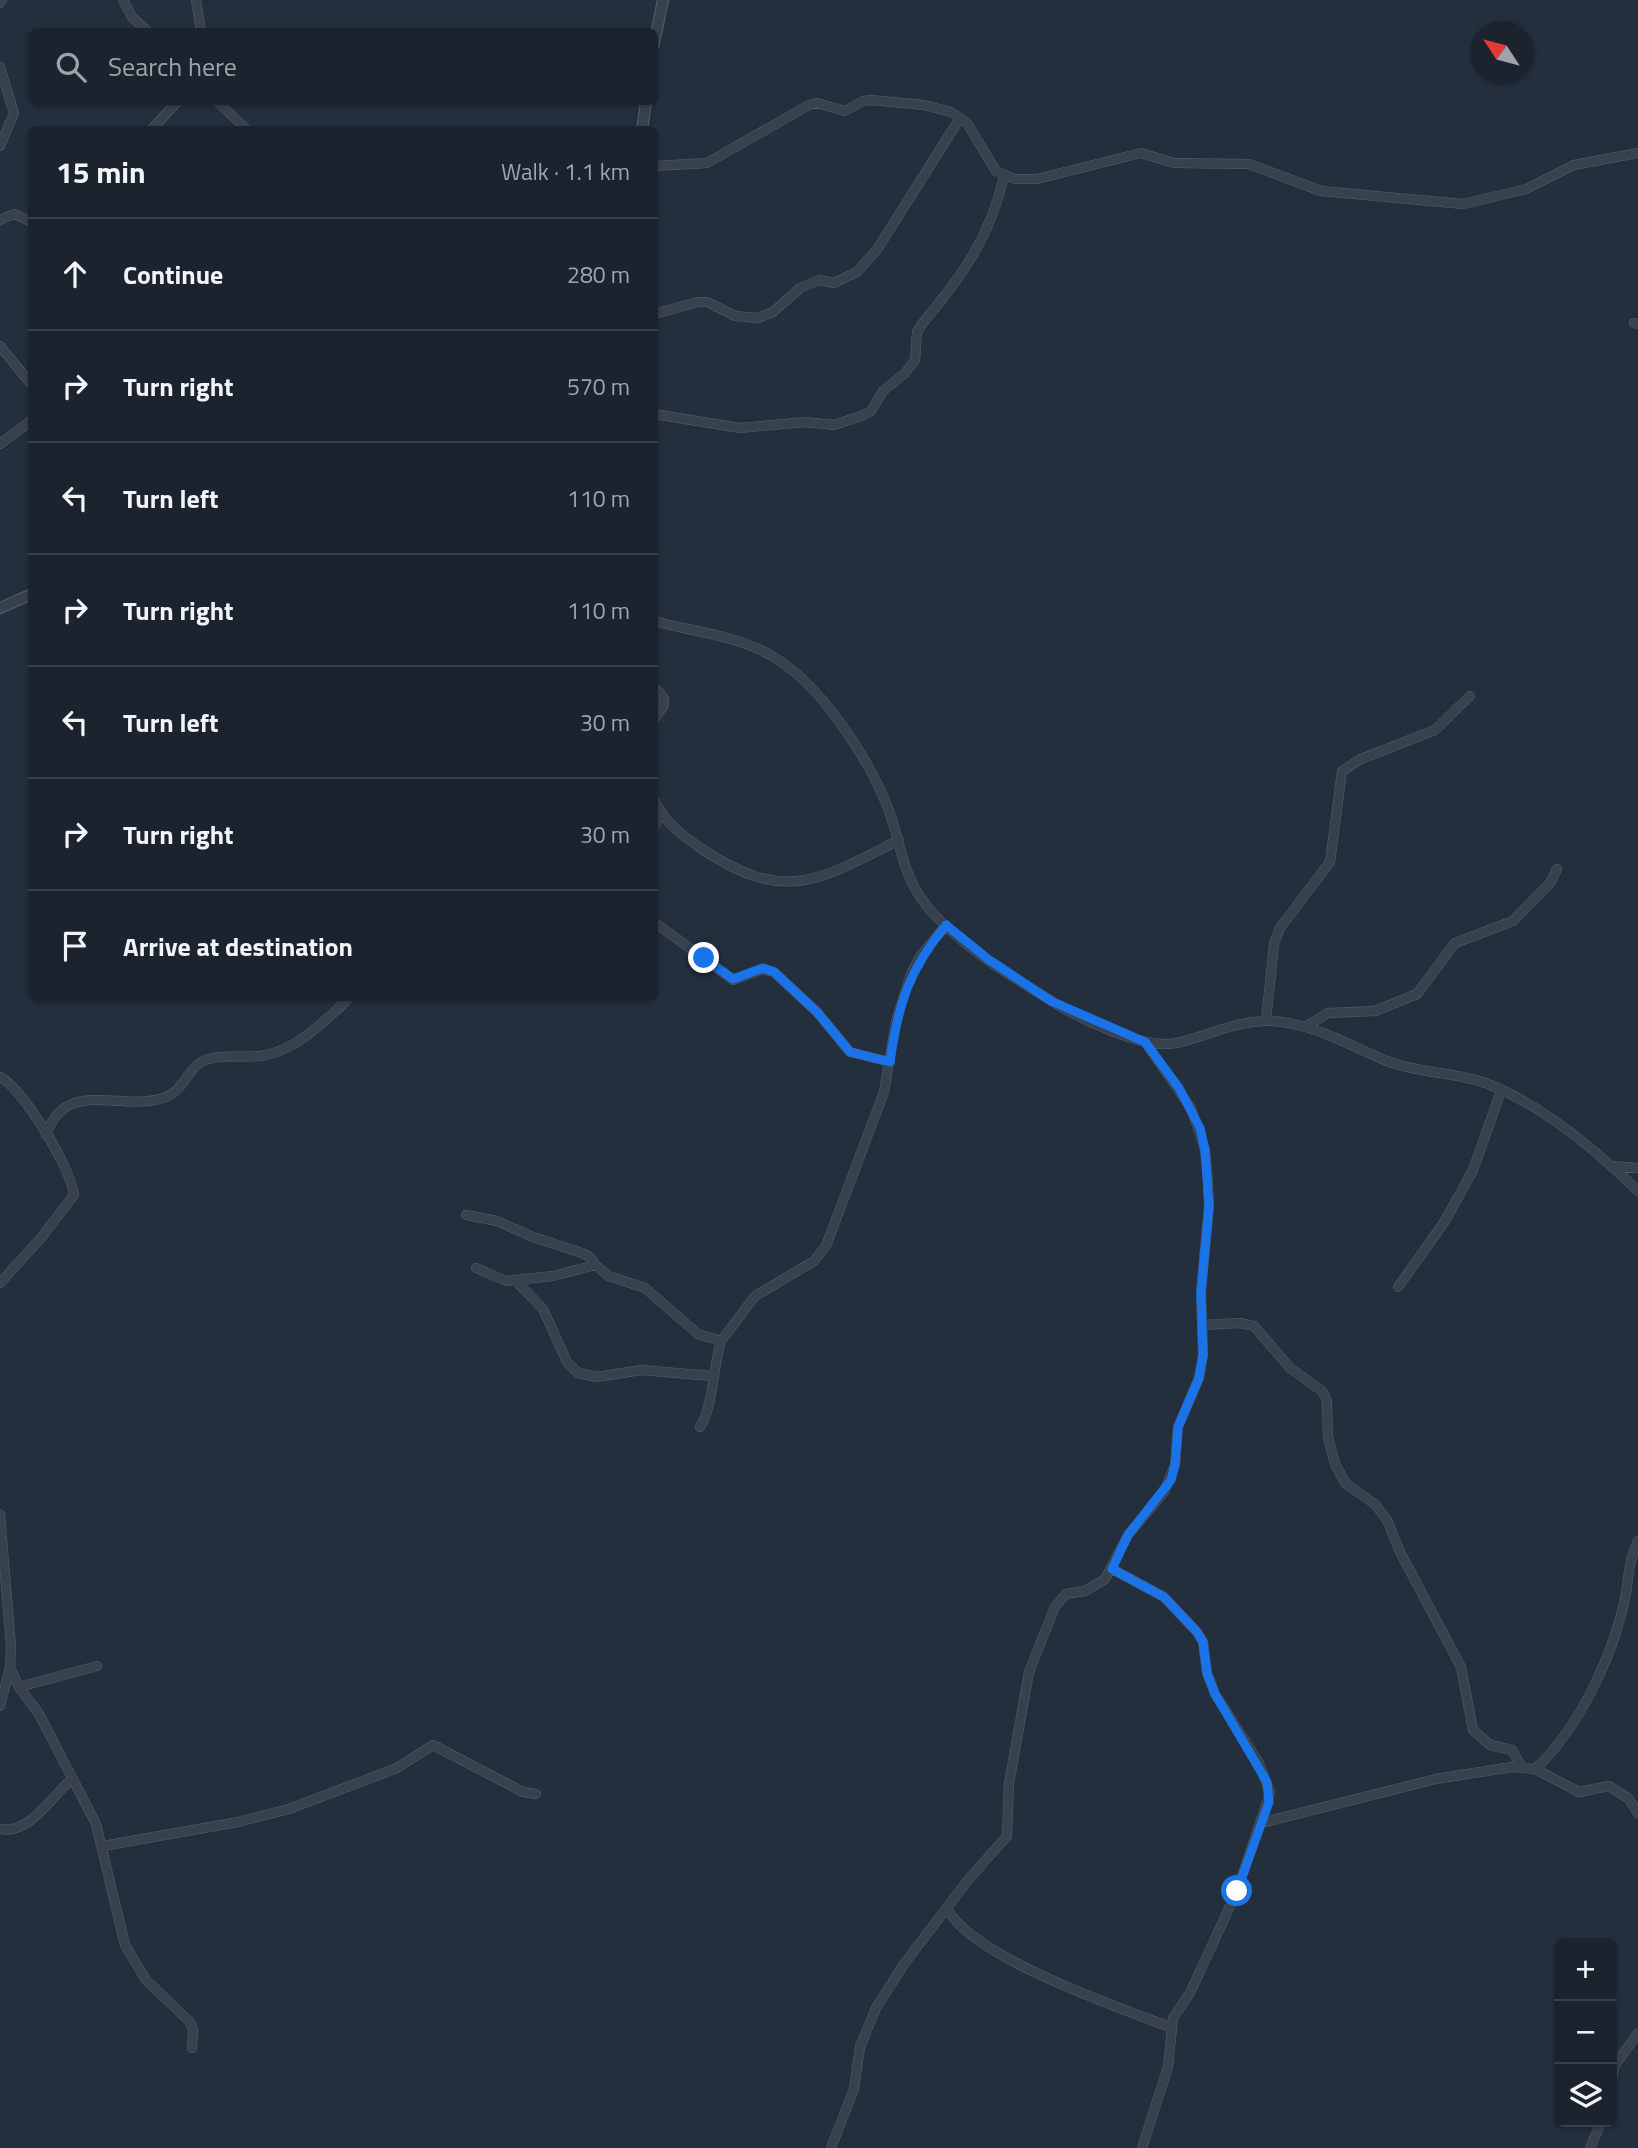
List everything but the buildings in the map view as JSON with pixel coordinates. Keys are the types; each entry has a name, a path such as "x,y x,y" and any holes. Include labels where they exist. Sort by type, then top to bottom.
{"street":[{"path":"123,0 132,17 144,28"},
{"path":"196,0 200,28"},
{"path":"657,28 663,0"},
{"path":"0,67 13,113 0,146"},
{"path":"658,166 708,163 817,103 845,111 871,100 924,105 951,111 976,137 989,164 1004,176 1037,179 1141,153 1174,163 1249,164 1321,191 1463,204 1526,189 1574,165 1638,153"},
{"path":"155,126 174,105"},
{"path":"221,105 243,126"},
{"path":"643,126 646,105"},
{"path":"658,313 707,302 735,316 758,318 773,312 800,288 819,280 834,283 857,272 878,248 960,118"},
{"path":"658,415 740,428 805,422 834,425 871,411 883,391 905,373 915,360 917,337 922,324 974,257 985,237 1004,176"},
{"path":"0,220 6,215 14,214 28,220"},
{"path":"0,346 28,379"},
{"path":"0,444 28,423"},
{"path":"0,608 28,596"},
{"path":"658,622 751,645 792,670 816,695 873,775 899,840 910,879 927,906 988,959 1051,1001 1145,1042 1176,1043 1221,1027 1266,1021 1307,1026 1401,1066 1478,1081 1539,1112 1612,1166 1638,1191"},
{"path":"658,691 664,698 664,705 658,713"},
{"path":"1266,1021 1274,944 1293,907 1330,862 1342,771 1361,759 1436,730 1470,696"},
{"path":"658,809 674,828 723,863 754,878 781,884 816,878 846,867 899,840"},
{"path":"658,818 660,814"},
{"path":"1307,1026 1328,1013 1375,1011 1418,994 1455,943 1513,921 1550,883 1557,869"},
{"path":"658,925 733,979 763,968 774,972 817,1012 850,1052 890,1062"},
{"path":"701,1427 709,1406 712,1376 721,1341 755,1296 814,1261 826,1246 880,1106 896,1021 911,974 919,958 946,925"},
{"path":"46,1135 56,1112 75,1102 122,1102 162,1098 188,1080 199,1063 214,1058 265,1056 304,1037 346,1001"},
{"path":"831,2148 853,2089 860,2047 868,2024 904,1964 1007,1836 1010,1784 1029,1672 1055,1607 1066,1594 1097,1585 1112,1569 1128,1535 1171,1480 1178,1427 1199,1378 1204,1325 1201,1293 1209,1206 1205,1150 1191,1108 1145,1042"},
{"path":"0,1077 16,1089 46,1135 74,1195 60,1217 0,1283"},
{"path":"1398,1287 1445,1221 1473,1170 1501,1091"},
{"path":"1612,1166 1638,1168"},
{"path":"466,1215 497,1221 533,1237 582,1253 610,1276 645,1288 698,1334 721,1341"},
{"path":"476,1268 496,1279 515,1280 553,1276 595,1265"},
{"path":"515,1280 543,1309 567,1362 578,1373 597,1377 641,1370 712,1376"},
{"path":"1204,1325 1240,1323 1254,1326 1290,1368 1322,1391 1327,1401 1328,1437 1335,1464 1346,1484 1375,1504 1387,1520 1400,1552 1461,1667 1473,1730 1490,1745 1511,1751 1521,1766"},
{"path":"0,1514 1,1564 11,1646 10,1668 0,1706"},
{"path":"1535,1769 1590,1696 1603,1673 1626,1593 1629,1562 1638,1541"},
{"path":"1112,1569 1164,1597 1197,1632 1203,1642 1207,1673 1215,1694 1267,1782 1269,1802 1237,1891 1172,2028 1168,2067 1142,2148"},
{"path":"19,1687 97,1666"},
{"path":"10,1668 19,1687 39,1714 96,1824 125,1945 146,1980 189,2021 193,2029 192,2048"},
{"path":"103,1846 238,1822 289,1809 397,1768 433,1745 523,1793 536,1794"},
{"path":"1261,1824 1436,1779 1521,1766 1535,1769 1579,1792 1609,1786 1628,1798 1638,1814"},
{"path":"0,1829 19,1828 30,1821 71,1780"},
{"path":"947,1909 954,1921 1021,1966 1172,2028"},
{"path":"1616,2064 1638,2032"},
{"path":"1590,2148 1599,2127"}],"route":[{"path":"704,958 733,979 740,979 763,968 774,972 788,982 817,1012 850,1052 890,1062 896,1021 911,974 919,958 946,925 988,959 1051,1001 1074,1014 1145,1042 1191,1108 1200,1128 1205,1150 1209,1206 1201,1293 1203,1355 1199,1378 1178,1427 1171,1480 1128,1535 1112,1569 1164,1597 1188,1619 1203,1642 1207,1673 1215,1694 1259,1763 1267,1782 1269,1802 1237,1891"}]}
